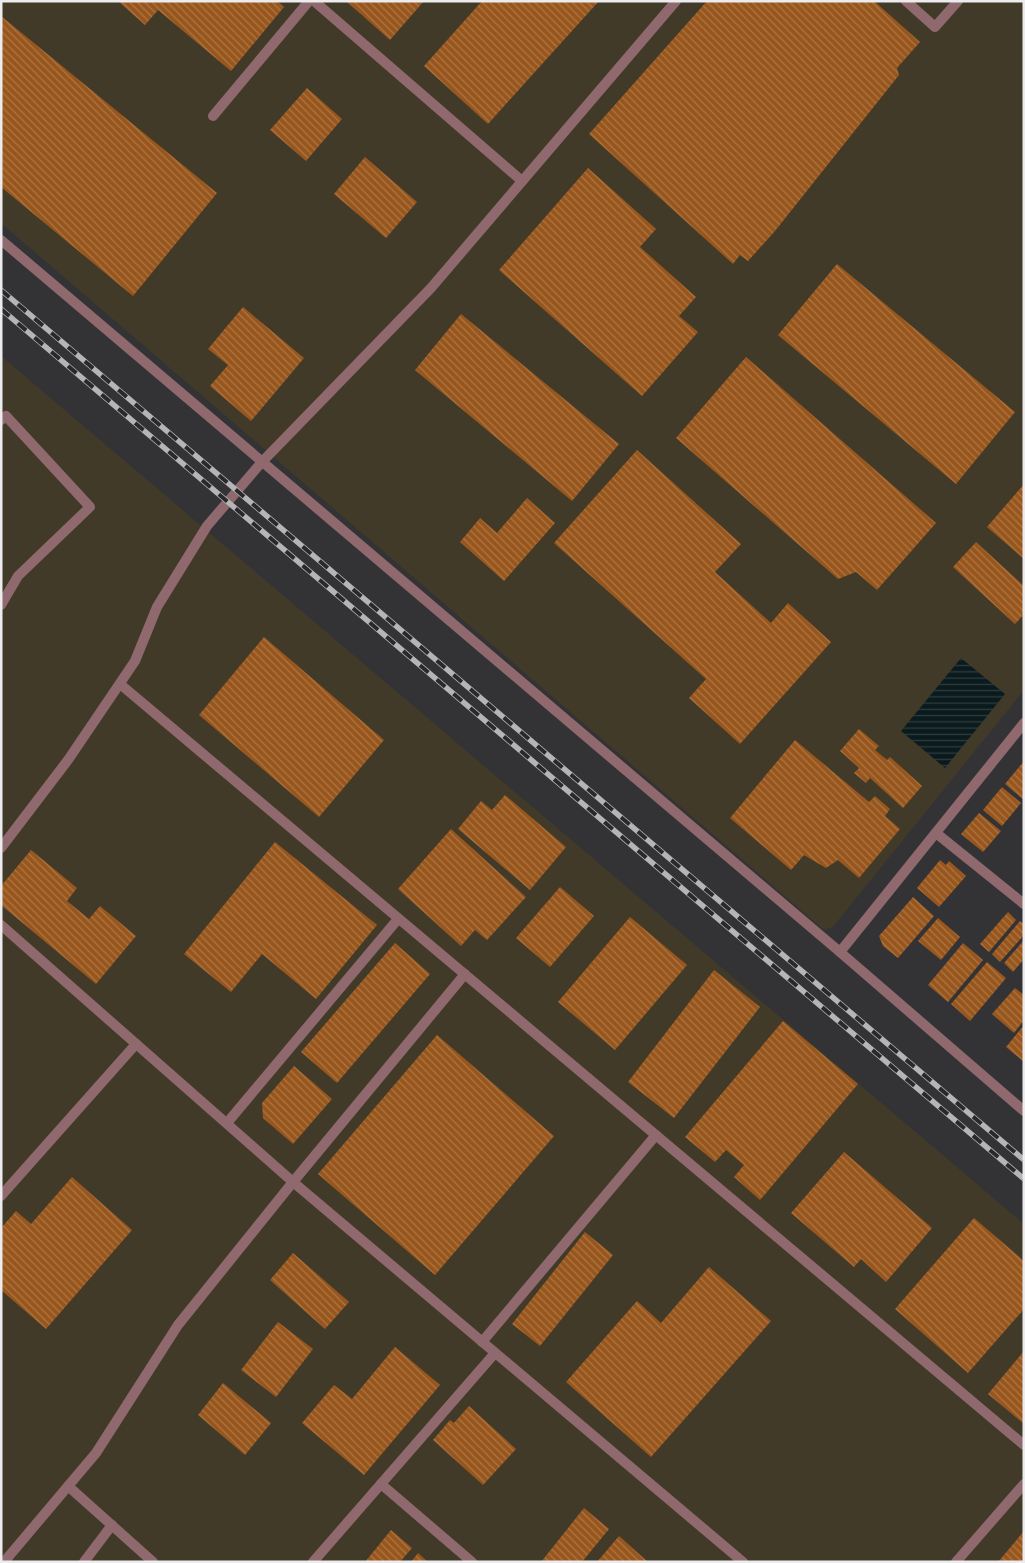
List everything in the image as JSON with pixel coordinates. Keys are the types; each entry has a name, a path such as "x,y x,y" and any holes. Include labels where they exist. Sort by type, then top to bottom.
{"street":[{"path":"212,116 309,1"},
{"path":"314,1 522,181"},
{"path":"1,848 68,760 135,661 157,607 207,526 261,463 431,288 676,1"},
{"path":"906,1 935,28 958,1"},
{"path":"1,240 261,463 840,952 1024,1111"},
{"path":"1,420 6,416 90,507 18,576 1,605"},
{"path":"120,684 1024,1445"},
{"path":"840,952 936,832 1020,737 1024,723"},
{"path":"936,832 1024,904"},
{"path":"226,1123 398,919"},
{"path":"1,925 292,1182 743,1562"},
{"path":"5,1558 96,1452 178,1325 292,1182 465,974"},
{"path":"1,1196 136,1044"},
{"path":"482,1342 656,1135"},
{"path":"313,1562 495,1353"},
{"path":"381,1484 472,1562"},
{"path":"956,1562 1024,1484"},
{"path":"68,1486 153,1562"},
{"path":"84,1562 112,1525"}],"shaded area":[{"path":"1,1 1024,1 1024,690 832,928 823,929 1,223"},
{"path":"1,356 1024,1224 1024,1562 1,1562"},
{"path":"961,658 1005,694 945,768 901,731"}],"building":[{"path":"118,1 277,1 284,7 231,71 158,10 145,25"},
{"path":"346,1 424,1 390,40"},
{"path":"482,1 599,1 488,124 424,66"},
{"path":"707,1 874,1 920,42 897,68 899,75 775,231 748,261 740,255 733,264 589,134"},
{"path":"1,16 217,193 133,296 1,187"},
{"path":"307,88 342,119 306,161 270,130"},
{"path":"365,157 417,202 386,238 334,194"},
{"path":"588,168 656,229 640,247 696,297 679,316 698,332 642,396 499,270"},
{"path":"837,264 1015,412 956,484 778,335"},
{"path":"243,307 304,358 251,421 210,386 228,365 208,349"},
{"path":"461,314 619,444 572,501 415,370"},
{"path":"746,357 936,523 877,590 856,572 838,579 676,438"},
{"path":"637,450 741,544 715,572 771,623 788,603 831,642 740,744 689,698 706,679 554,543"},
{"path":"1024,484 1024,559 987,527"},
{"path":"527,498 555,523 504,581 460,542 480,518 497,533"},
{"path":"976,542 1024,586 1024,614 1015,624 953,567"},
{"path":"264,637 384,740 319,817 199,715"},
{"path":"859,729 879,746 875,750 887,760 890,757 922,786 903,808 870,778 866,783 854,773 859,768 840,751"},
{"path":"795,740 869,802 875,796 890,809 885,816 900,829 859,878 838,860 826,868 804,855 791,870 730,818"},
{"path":"1024,761 1024,800 1005,784"},
{"path":"1002,787 1021,803 1002,826 983,810"},
{"path":"505,795 566,847 530,890 458,829 481,801 492,810"},
{"path":"979,813 1001,831 983,852 961,834"},
{"path":"451,829 526,897 487,940 475,930 461,946 398,889"},
{"path":"275,842 377,925 316,999 262,954 231,992 184,954"},
{"path":"31,850 77,888 67,901 89,919 100,906 136,936 96,984 1,905 1,886"},
{"path":"940,860 946,865 949,861 966,876 939,907 917,888"},
{"path":"560,887 594,916 550,967 516,938"},
{"path":"913,897 934,916 898,958 883,946 879,936"},
{"path":"1008,912 1016,920 989,952 980,944"},
{"path":"630,917 687,965 615,1050 558,1002"},
{"path":"938,918 960,937 941,960 918,941"},
{"path":"1020,921 1024,924 1024,935 1000,962 992,954"},
{"path":"1024,940 1024,959 1013,972 1004,963"},
{"path":"395,943 430,974 337,1083 301,1052"},
{"path":"963,943 983,960 948,1002 928,985"},
{"path":"987,962 1006,978 970,1021 951,1004"},
{"path":"714,970 760,1007 674,1118 628,1082"},
{"path":"1015,988 1024,995 1024,1020 1014,1033 992,1014"},
{"path":"783,1021 858,1084 760,1200 734,1177 744,1165 726,1150 715,1162 685,1137"},
{"path":"1024,1025 1024,1062 1006,1047"},
{"path":"437,1035 554,1136 435,1275 318,1174"},
{"path":"294,1066 332,1099 293,1144 263,1118 262,1103"},
{"path":"844,1152 932,1228 886,1282 861,1259 854,1267 791,1213"},
{"path":"72,1177 132,1230 46,1329 1,1290 1,1228 16,1211 31,1224"},
{"path":"974,1218 1024,1261 1024,1309 968,1373 895,1309"},
{"path":"585,1232 613,1255 540,1346 512,1324"},
{"path":"293,1253 349,1302 325,1329 270,1280"},
{"path":"709,1267 771,1321 651,1457 566,1382 637,1301 661,1323"},
{"path":"278,1322 313,1349 276,1397 241,1370"},
{"path":"395,1347 440,1385 364,1475 302,1423 334,1385 352,1399"},
{"path":"1024,1351 1024,1424 988,1394"},
{"path":"223,1383 271,1423 245,1455 198,1415"},
{"path":"469,1406 516,1449 483,1485 433,1440 450,1420 454,1423"},
{"path":"584,1508 609,1529 582,1562 541,1562"},
{"path":"391,1530 412,1548 400,1562 365,1562"},
{"path":"1024,1531 1024,1562 998,1562"},
{"path":"619,1536 648,1562 597,1562"},
{"path":"418,1553 428,1562 411,1562"}],"railway":[{"path":"1,290 1024,1160"},
{"path":"1,309 1024,1179"}]}
